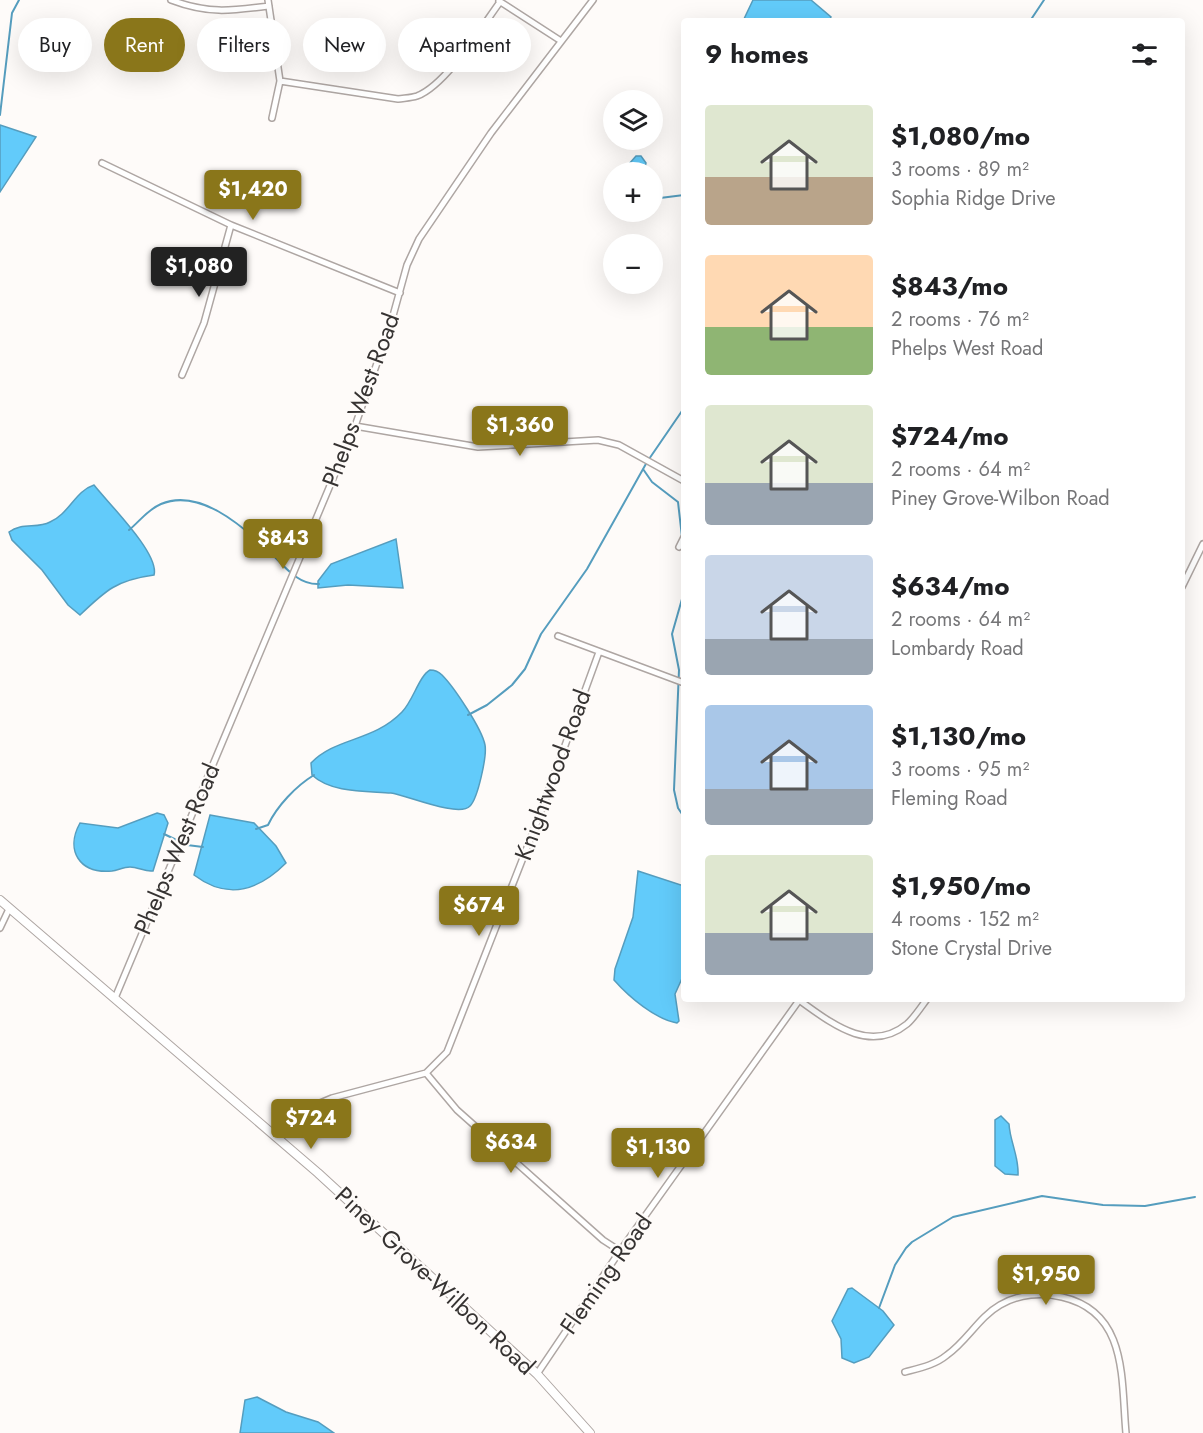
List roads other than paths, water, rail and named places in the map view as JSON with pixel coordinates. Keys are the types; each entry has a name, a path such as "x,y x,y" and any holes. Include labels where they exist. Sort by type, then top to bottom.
{"street":[{"path":"171,0 197,9 222,12 268,3 280,81 272,118"},
{"name":"Phelps West Road","path":"115,998 356,426 407,265 430,219 593,0"},
{"path":"280,81 398,99 417,96 431,87 456,62 498,1 561,41"},
{"path":"102,163 231,225 320,258 400,293"},
{"path":"182,375 204,323 231,225"},
{"path":"356,426 478,447 598,440 619,446 681,480"},
{"path":"679,547 681,543"},
{"path":"1185,581 1203,544"},
{"path":"558,636 681,682"},
{"name":"Knightwood Road","path":"426,1073 447,1052 456,1032 599,652"},
{"name":"Piney Grove-Wilbon Road","path":"0,900 279,1139 537,1374 590,1433"},
{"path":"0,928 9,909"},
{"name":"Fleming Road","path":"537,1374 620,1251 798,1002"},
{"path":"804,1002 839,1029 867,1037 883,1036 906,1024 924,1002"},
{"path":"279,1139 313,1106 332,1098 426,1073 457,1110 603,1240 620,1251"},
{"path":"905,1372 931,1365 948,1355 984,1317 1014,1299 1044,1294 1073,1299 1094,1311 1113,1336 1118,1354 1126,1433"}],"water":[{"path":"753,0 811,0 831,17 830,18 744,18"},
{"path":"0,125 36,137 0,192"},
{"path":"636,156 641,156 645,162 631,162"},
{"path":"94,485 141,542 154,566 154,575 121,583 97,599 80,615 68,605 42,570 12,540 9,532 19,527 50,522 62,514 82,492"},
{"path":"396,539 403,588 348,585 318,588 318,581 331,564"},
{"path":"430,670 441,674 453,689 483,738 485,758 476,795 470,806 464,809 444,808 391,793 339,788 320,781 312,775 311,763 321,755 391,722 402,712"},
{"path":"157,813 164,815 168,823 153,871 126,867 101,871 91,869 78,858 74,842 80,823 118,828"},
{"path":"210,815 254,823 276,846 286,863 264,881 241,889 218,888 206,883 194,875"},
{"path":"638,871 681,885 681,981 675,994 679,1021 677,1023 660,1017 643,1006 614,980 615,969 633,917"},
{"path":"1001,1116 1009,1124 1018,1175 1005,1174 995,1166 995,1120"},
{"path":"852,1288 883,1311 894,1325 869,1357 854,1363 842,1358 841,1339 832,1321 848,1289"},
{"path":"257,1397 286,1412 318,1422 334,1433 240,1433 245,1400"}],"waterway":[{"path":"0,115 12,13 19,0"},
{"path":"1032,18 1044,0"},
{"path":"663,198 681,195"},
{"path":"468,715 487,705 512,685 525,669 541,634 587,569 647,462 681,412"},
{"path":"643,469 652,482 678,502 681,528"},
{"path":"129,530 156,506 175,500 190,501 204,505 232,520 296,577 319,584"},
{"path":"681,602 672,634 679,670 674,790 681,812"},
{"path":"256,829 268,825 288,797 314,775"},
{"path":"164,834 187,845 203,847"},
{"path":"879,1308 895,1265 906,1248 953,1217 1042,1196 1103,1205 1145,1206 1195,1197"}]}
